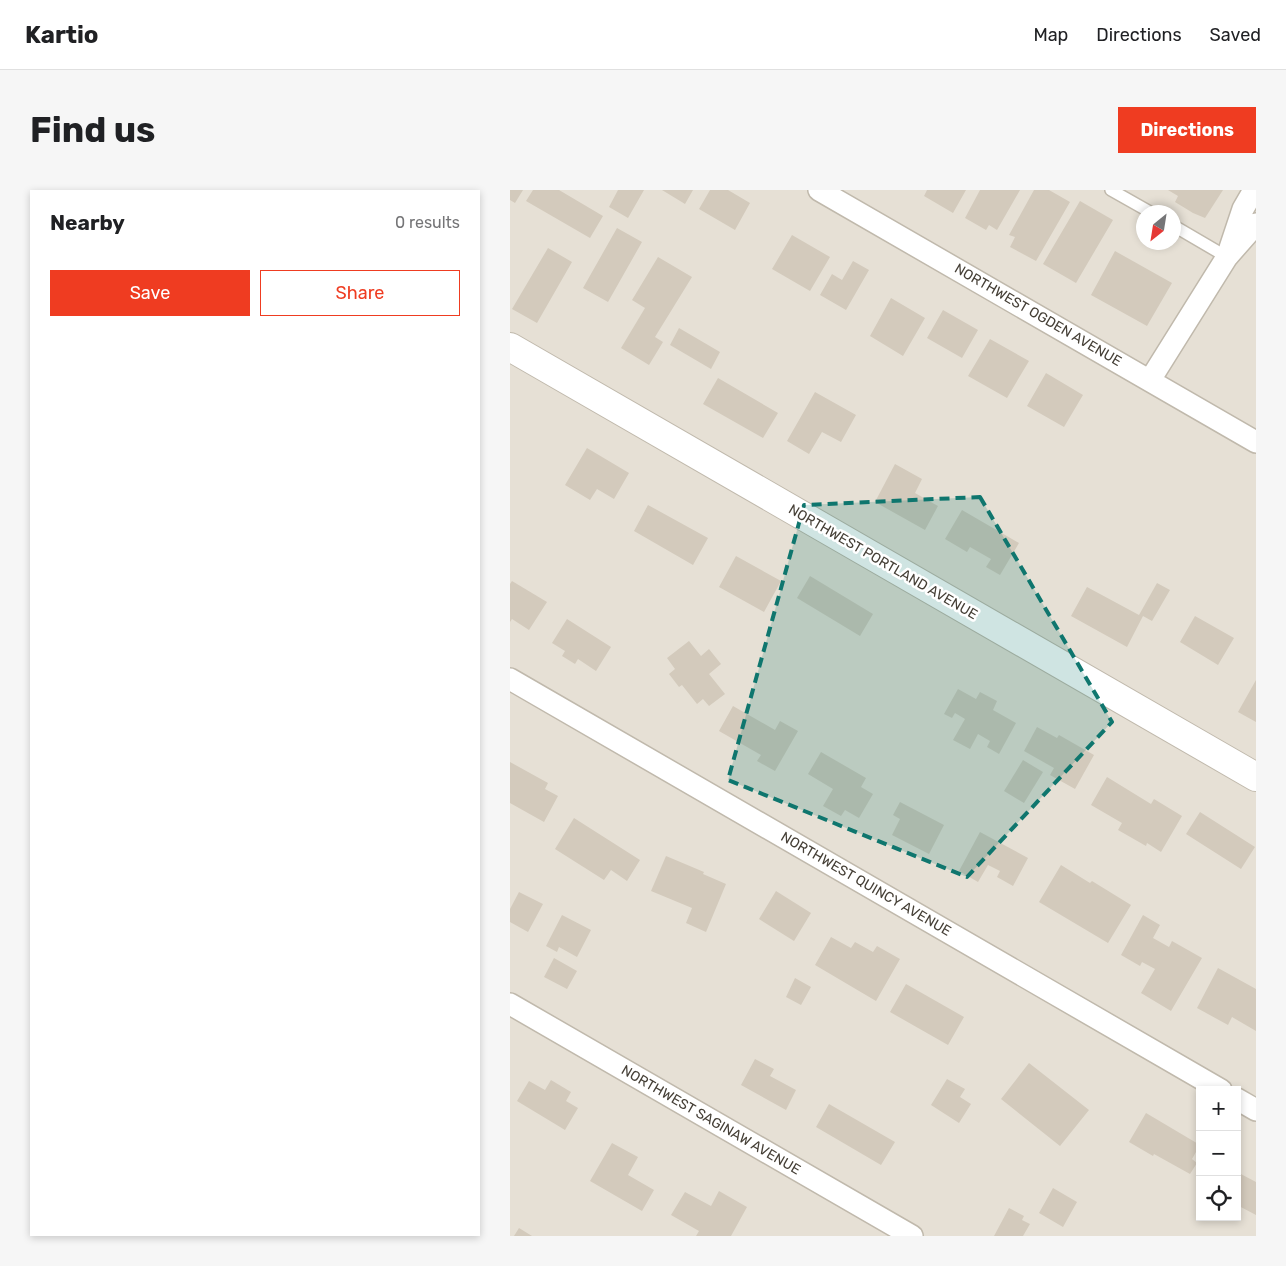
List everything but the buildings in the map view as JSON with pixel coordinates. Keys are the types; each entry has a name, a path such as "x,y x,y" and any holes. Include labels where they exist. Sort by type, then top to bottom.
{"street":[{"name":"NORTHWEST OGDEN AVENUE","path":"820,190 1256,442"},
{"path":"1227,257 1243,209 1254,190"},
{"path":"1150,380 1227,257 1256,224"},
{"name":"NORTHWEST PORTLAND AVENUE","path":"510,347 1256,777"},
{"name":"NORTHWEST QUINCY AVENUE","path":"510,679 1215,1086"},
{"name":"NORTHWEST SAGINAW AVENUE","path":"510,1004 912,1236"},
{"path":"1241,1101 1256,1110"}],"lane":[{"path":"1112,190 1138,205"},
{"path":"1181,230 1227,257"}],"highlighted area":[{"path":"980,497 1112,722 967,877 728,780 804,505"}],"shaded area":[{"path":"510,190 1256,190 1256,1236 510,1236"}]}
